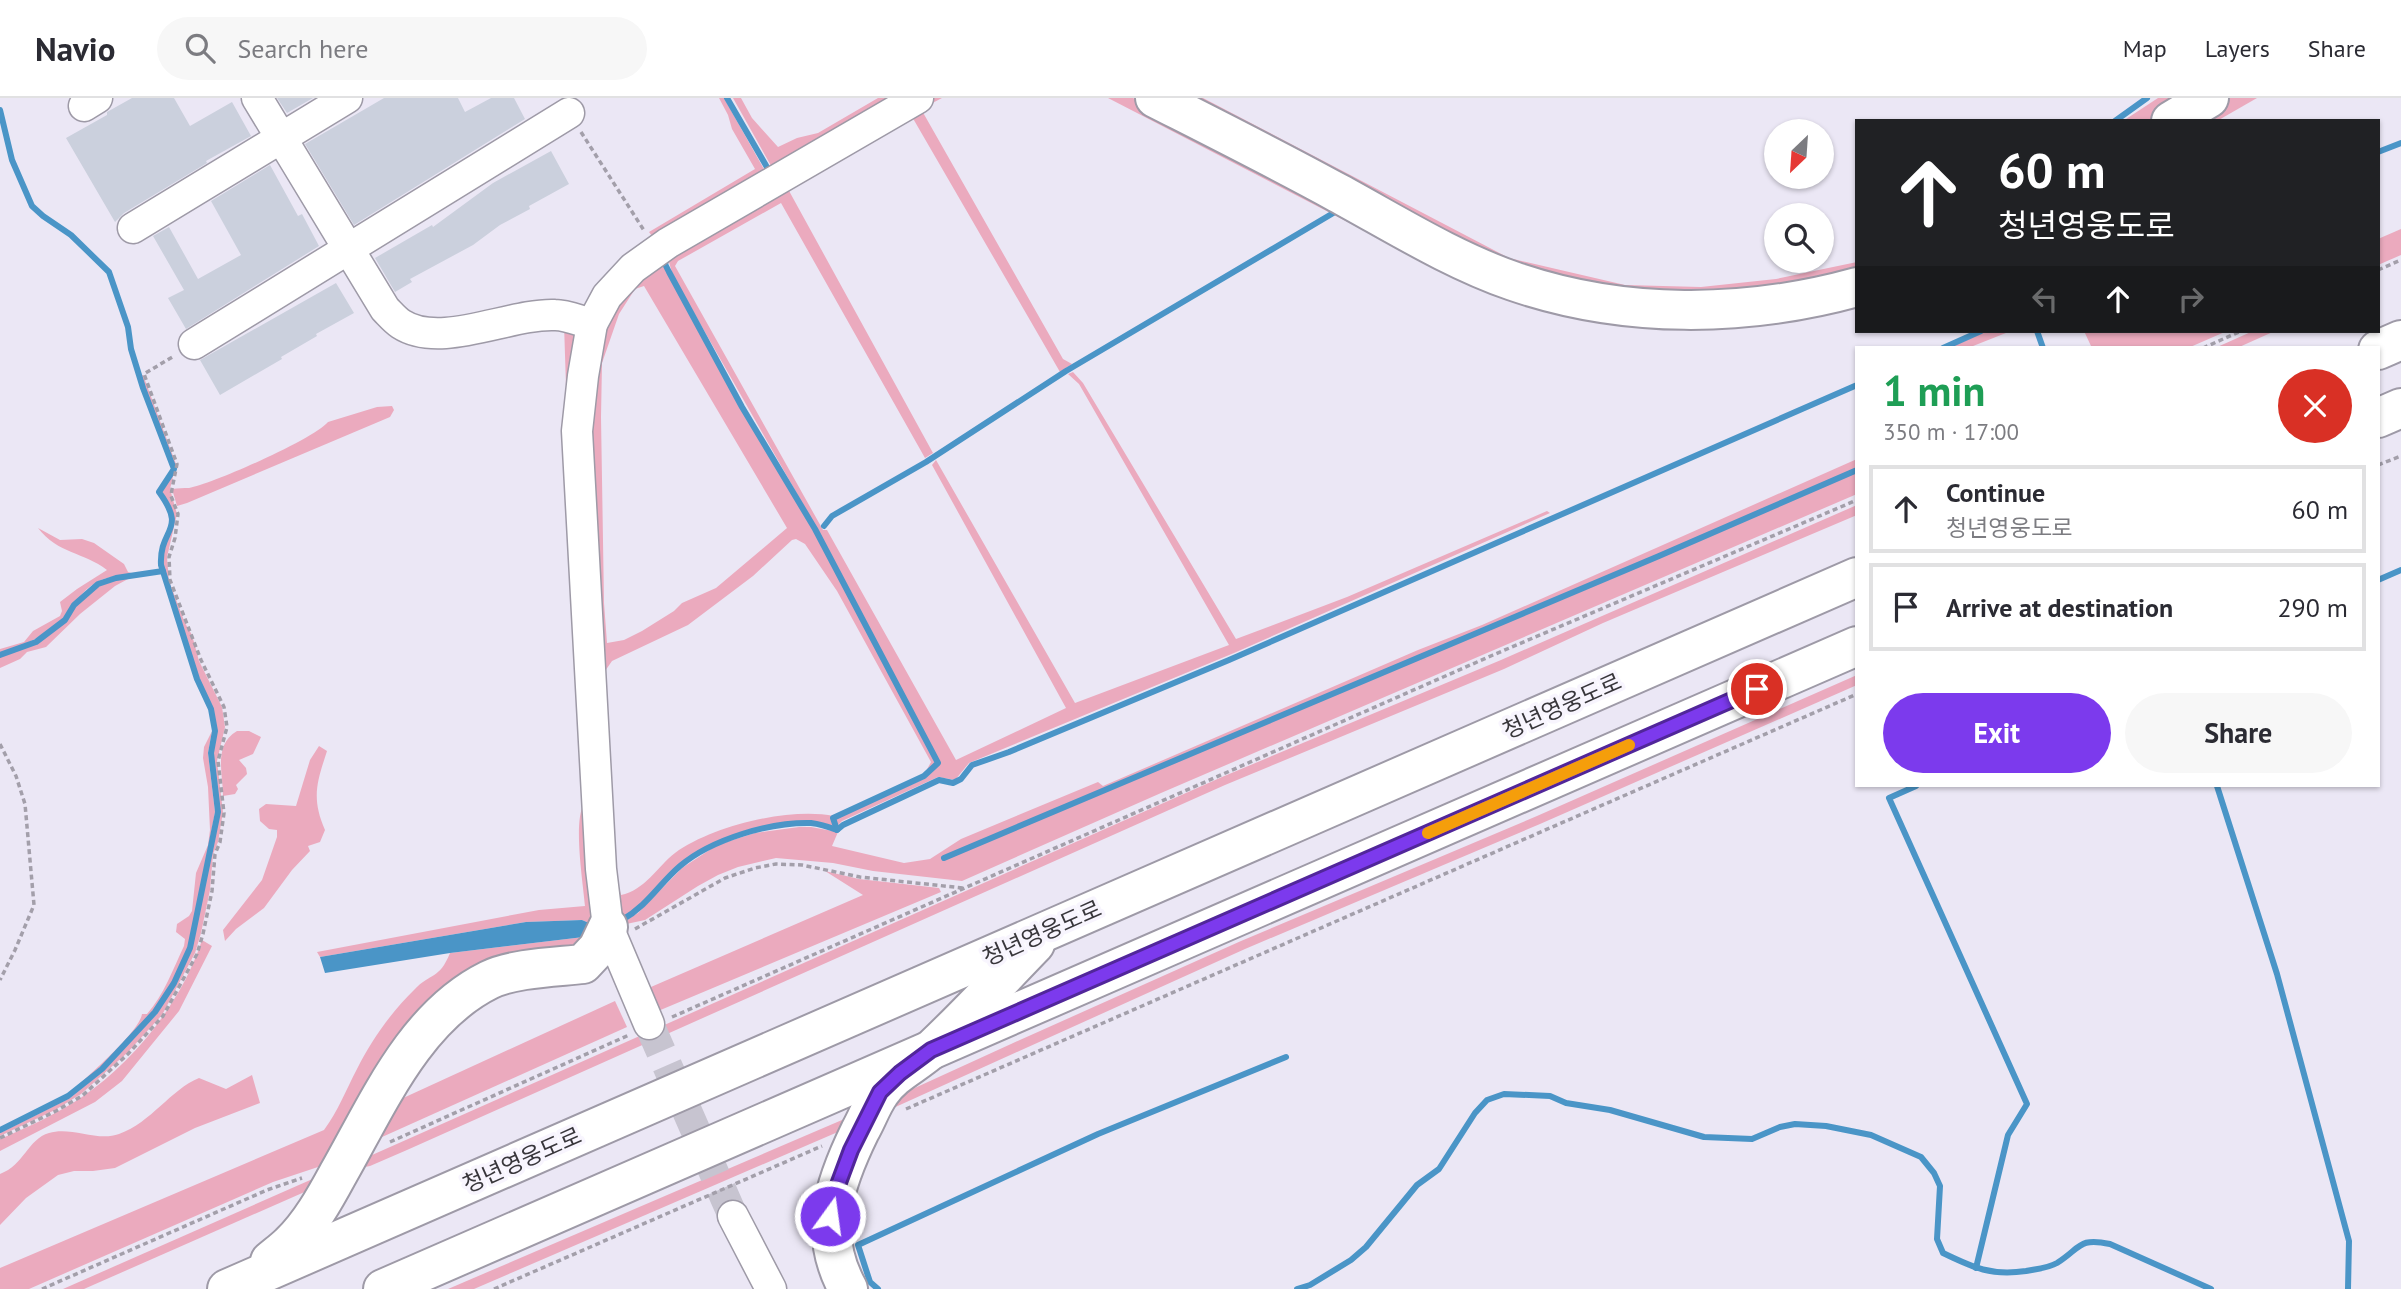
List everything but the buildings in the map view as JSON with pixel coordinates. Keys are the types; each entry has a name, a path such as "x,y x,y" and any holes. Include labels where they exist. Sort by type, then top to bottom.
{"main road":[{"path":"1155,98 1462,259 1532,287 1638,308 1693,310 1757,306 1819,297 1855,288"},
{"path":"2174,119 2209,98"},
{"path":"2380,349 2401,340"},
{"path":"2380,417 2401,408"},
{"name":"청년영웅도로","path":"236,1285 1855,578"},
{"path":"383,1289 1855,647"},
{"path":"236,1285 291,1244 319,1208 401,1064 455,1002 491,979 533,969 583,964 598,948 608,927"},
{"path":"848,1289 835,1259 830,1216 835,1193 851,1150 880,1092 931,1050 1049,930"}],"street":[{"path":"257,98 385,309 403,325 428,333 449,332 556,314 592,324"},
{"path":"133,228 347,98"},
{"path":"649,1026 608,927 600,855 577,431 592,324 607,296 633,268 657,251 918,98"},
{"path":"194,344 569,113"},
{"path":"733,1216 771,1289"}],"path":[{"path":"569,113 657,251"},
{"path":"2380,269 2401,260"},
{"path":"2207,346 2237,333"},
{"path":"0,1138 82,1096 128,1054 163,1016 197,954 203,934 212,891 215,854 225,813 218,761 227,727 224,707 201,660 170,580 169,557 178,514 172,496 177,464 144,374 194,344"},
{"path":"2380,465 2401,456"},
{"path":"383,1145 1493,655 1855,501"},
{"path":"862,1129 1855,695"},
{"path":"0,744 16,776 25,804 34,905 0,979"},
{"path":"608,927 622,933 642,927 725,878 776,864 802,865 860,877 965,888"},
{"path":"494,1289 823,1145"},
{"path":"42,1289 306,1176"}],"shaded area":[{"path":"719,98 724,98 765,171 652,236 649,232 755,169 732,129"},
{"path":"733,98 741,98 752,118 778,147 797,138 818,133 878,98 897,98 774,171"},
{"path":"928,98 942,98 921,109 1063,359 1072,364 1060,372 911,115 788,189 933,453 925,458 781,203 678,261 675,266 956,760 1066,708 932,465 936,460 1075,703 1229,645 1079,384 1068,374 1073,372 1083,383 1236,639 1347,597 1547,511 1550,513 1234,653 969,763 955,780 938,777 842,821 837,826 835,819 926,778 940,763 820,534 673,276 669,262"},
{"path":"1108,98 1133,98 1480,280 1797,319 1710,329 1667,329 1580,320 1538,310 1496,296 1456,278"},
{"path":"1180,98 1203,98 1509,258 1625,285 1701,287 1776,279 1805,273 1834,273 1834,267 1855,262 1855,272 1771,290 1649,294 1517,268"},
{"path":"2158,98 2187,98 2152,119 2126,119"},
{"path":"2224,98 2257,98 2220,119 2189,119"},
{"path":"2401,229 2401,255 2380,264 2380,238"},
{"path":"663,260 720,371 817,537 936,763 924,775 931,762 837,591 805,544 796,539 792,540 753,576 688,625 612,661 603,674 615,872 621,895 637,889 675,853 691,843 730,827 774,817 816,814 834,816 831,818 835,828 796,823 734,835 681,863 638,906 621,918 610,901 587,429 609,306","holes":["644,286 787,528 716,588 682,603 642,631 624,640 607,643 604,603 602,363 619,314 635,289"]},
{"path":"556,317 572,322 578,328 571,456 579,548 598,901 598,925 592,944 579,955 504,966 476,978 450,996 426,1019 383,1075 336,1161 273,1182 29,1289 0,1289 0,1268 324,1130 382,1027 420,984 442,968 450,953 592,936 589,923 582,920 526,922 320,957 317,952 539,910 585,906 579,838 584,804 576,703 573,521 565,482 567,417 564,324 514,323"},
{"path":"1982,333 2006,333 1973,346 1953,346"},
{"path":"2085,333 2222,333 2193,346 2091,346"},
{"path":"2249,333 2271,333 2241,346 2219,346"},
{"path":"143,375 176,464 170,489 177,514 167,557 169,581 192,635 199,661 222,707 225,727 217,761 223,812 213,854 210,890 195,953 162,1015 127,1053 81,1094 55,1110 0,1136 0,1133 70,1098 103,1071 157,1014 176,984 191,949 220,812 212,754 216,731 212,709 198,679 163,565 163,553 173,514 161,492 174,469 140,376"},
{"path":"392,406 394,410 390,417 177,506 172,489 201,485 239,470 304,439 328,422 377,407"},
{"path":"1855,460 1855,495 962,881 776,858 718,875 645,920 617,926 638,913 682,868 717,845 755,833 811,827 838,832 832,846 904,863 930,859 961,839 1098,782 1103,786 1482,625"},
{"path":"1855,506 1855,516 1603,623 1504,669 1225,785 407,1150 370,1166 360,1164 363,1159 1222,777 1501,660"},
{"path":"38,528 60,540 82,539 94,543 124,564 128,572 135,574 111,577 91,585 56,625 33,640 0,654 0,649 24,642 33,631 60,616 60,602 107,570 54,543"},
{"path":"116,579 128,579 80,614 46,647 27,652 20,659 0,668 0,657 36,644 66,621 75,607 99,585"},
{"path":"1855,676 1855,686 1245,949 880,1114 895,1097 1011,1044 1241,941 1537,816"},
{"path":"212,731 208,753 215,812 189,948 173,982 153,1012 101,1069 68,1095 121,1044 139,1022 142,1014 147,1014 153,1007 184,946 185,939 176,932 177,924 192,911 196,873 208,845 210,830 208,787 203,758 204,747"},
{"path":"237,731 249,731 261,737 253,754 239,760 246,768 247,774 236,785 238,789 235,794 223,796 222,752 230,737"},
{"path":"319,746 327,751 317,790 318,809 325,830 320,842 308,846 310,851 264,908 225,941 223,930 262,880 277,837 277,830 269,829 260,821 259,809 266,804 296,806 310,760"},
{"path":"825,871 859,879 939,888 941,892 651,1014 644,990 863,895"},
{"path":"202,940 212,946 179,1011 122,1081 95,1102 0,1151 0,1139 52,1115 82,1097 138,1048 183,985"},
{"path":"615,1001 627,1027 362,1146 401,1099"},
{"path":"252,1075 260,1103 195,1128 115,1168 58,1175 26,1198 0,1225 0,1174 15,1165 42,1136 57,1131 102,1136 119,1134 141,1122 179,1090 199,1078 226,1089"},
{"path":"863,1111 854,1125 474,1289 448,1289"},
{"path":"333,1170 325,1183 84,1289 63,1289"}],"water":[{"path":"582,920 589,923 592,936 450,953 325,973 320,957 526,922"}],"waterway":[{"path":"727,98 768,169"},
{"path":"2118,119 2147,98"},
{"path":"0,110 12,160 32,206 71,235 109,272 128,327 131,349 143,388 174,469 159,492 167,505 172,523 164,543 161,565 197,679 211,709 215,731 211,753 218,812 190,948 174,983 155,1012 102,1069 68,1096 0,1130"},
{"path":"2380,151 2401,143"},
{"path":"824,526 832,516 926,462 1066,371 1335,212"},
{"path":"667,258 665,264 669,272 742,407 815,529 938,763 924,776 833,818 837,830"},
{"path":"1947,346 1977,333"},
{"path":"2038,333 2042,346"},
{"path":"622,920 639,908 680,866 693,856 725,840 760,829 795,823 814,823 837,830 939,780 953,783 961,779 972,765 1229,660 1855,386"},
{"path":"944,858 1855,471"},
{"path":"2380,579 2401,570"},
{"path":"0,655 36,642 65,620 74,605 98,584 116,578 163,571"},
{"path":"1914,787 1889,798 2027,1104 2008,1135 1976,1268"},
{"path":"2217,787 2277,974 2349,1241 2348,1289"},
{"path":"878,1289 870,1282 858,1245 1098,1134 1286,1057"},
{"path":"1297,1289 1310,1285 1351,1260 1366,1247 1417,1185 1439,1169 1475,1113 1487,1100 1504,1094 1550,1096 1566,1103 1610,1110 1704,1137 1752,1139 1780,1127 1795,1124 1826,1126 1871,1135 1921,1157 1934,1173 1940,1186 1937,1239 1943,1253 1954,1258 1974,1267 1993,1271 2026,1271 2053,1265 2085,1243 2100,1242 2211,1289"}],"tunnel":[{"path":"649,1024 733,1216"}],"slow traffic":[{"path":"1428,833 1629,745"}],"route":[{"path":"830,1216 835,1193 851,1150 880,1092 931,1050 1757,689"}]}
